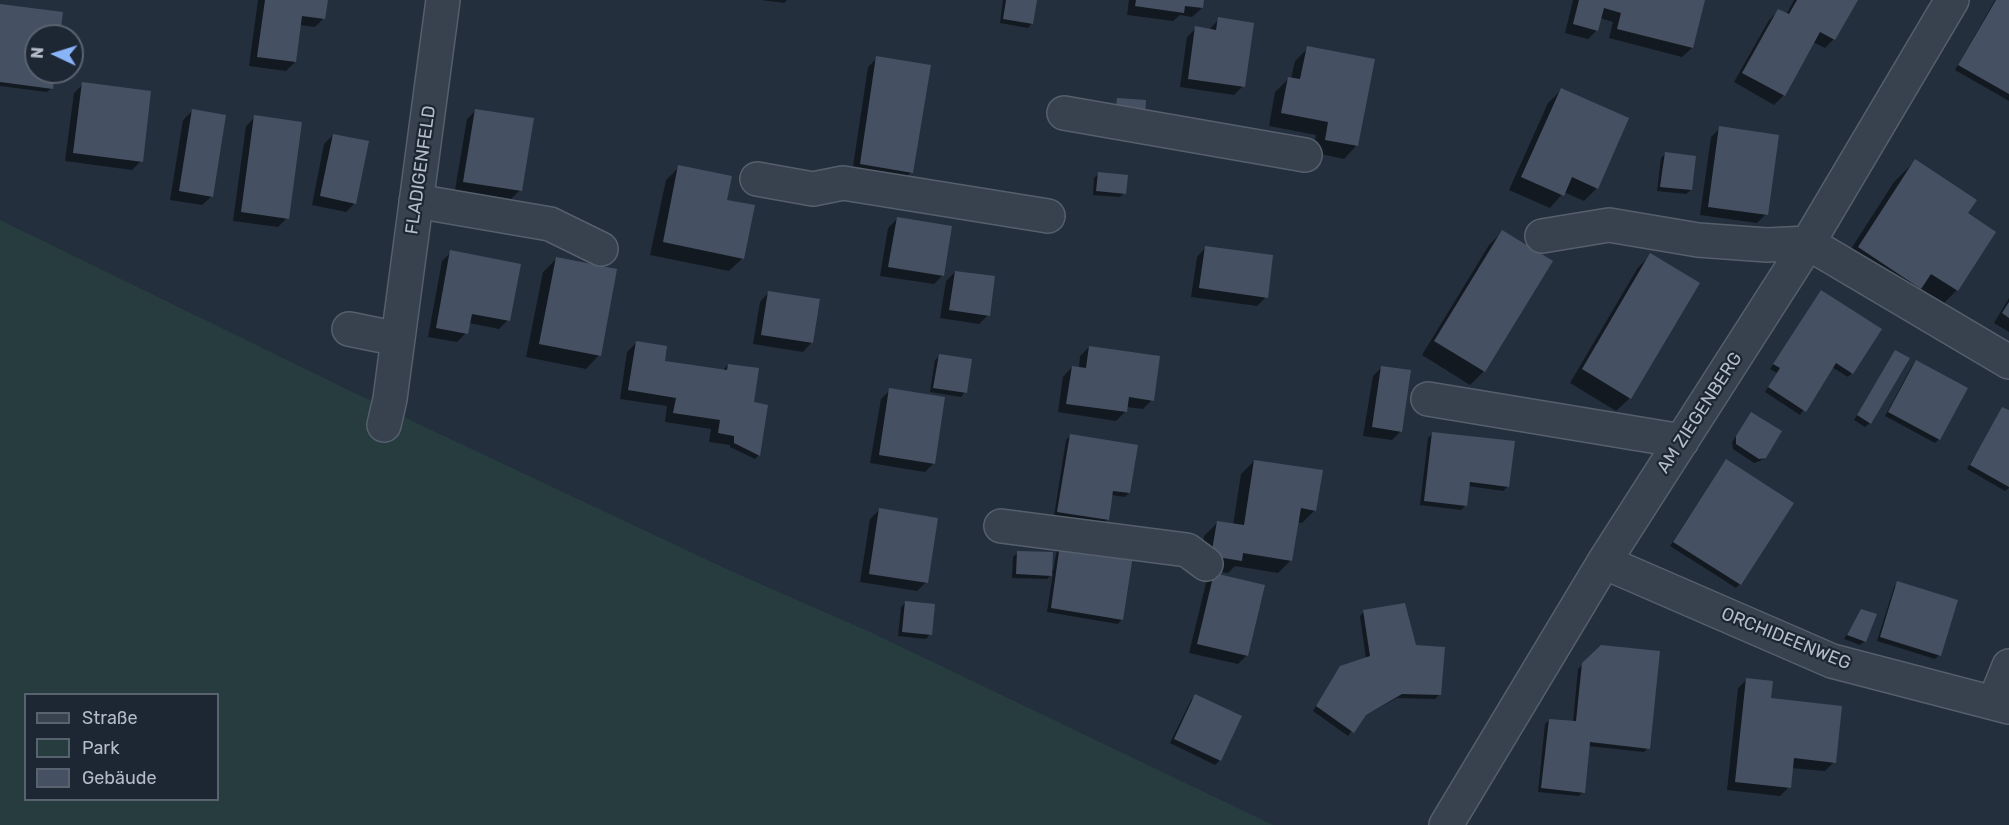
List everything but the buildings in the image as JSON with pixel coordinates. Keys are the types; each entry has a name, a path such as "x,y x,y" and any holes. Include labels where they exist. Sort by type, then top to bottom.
{"street":[{"name":"FLADIGENFELD","path":"384,425 398,339 443,0"},
{"name":"AM ZIEGENBERG","path":"1446,825 1604,562 1808,243 1952,0"},
{"path":"1064,113 1305,155"},
{"path":"757,178 813,189 843,183 1048,216"},
{"path":"416,201 550,224 601,249"},
{"path":"1542,236 1609,225 1698,240 1767,245 1808,243 2009,362"},
{"path":"349,329 398,339"},
{"path":"1428,399 1682,441"},
{"path":"1001,526 1187,550 1206,564"},
{"name":"ORCHIDEENWEG","path":"1604,562 1832,661 2002,705"},
{"path":"2002,705 2009,666"}],"green space":[{"path":"0,220 410,420 733,572 870,632 1273,825 0,825"}]}
